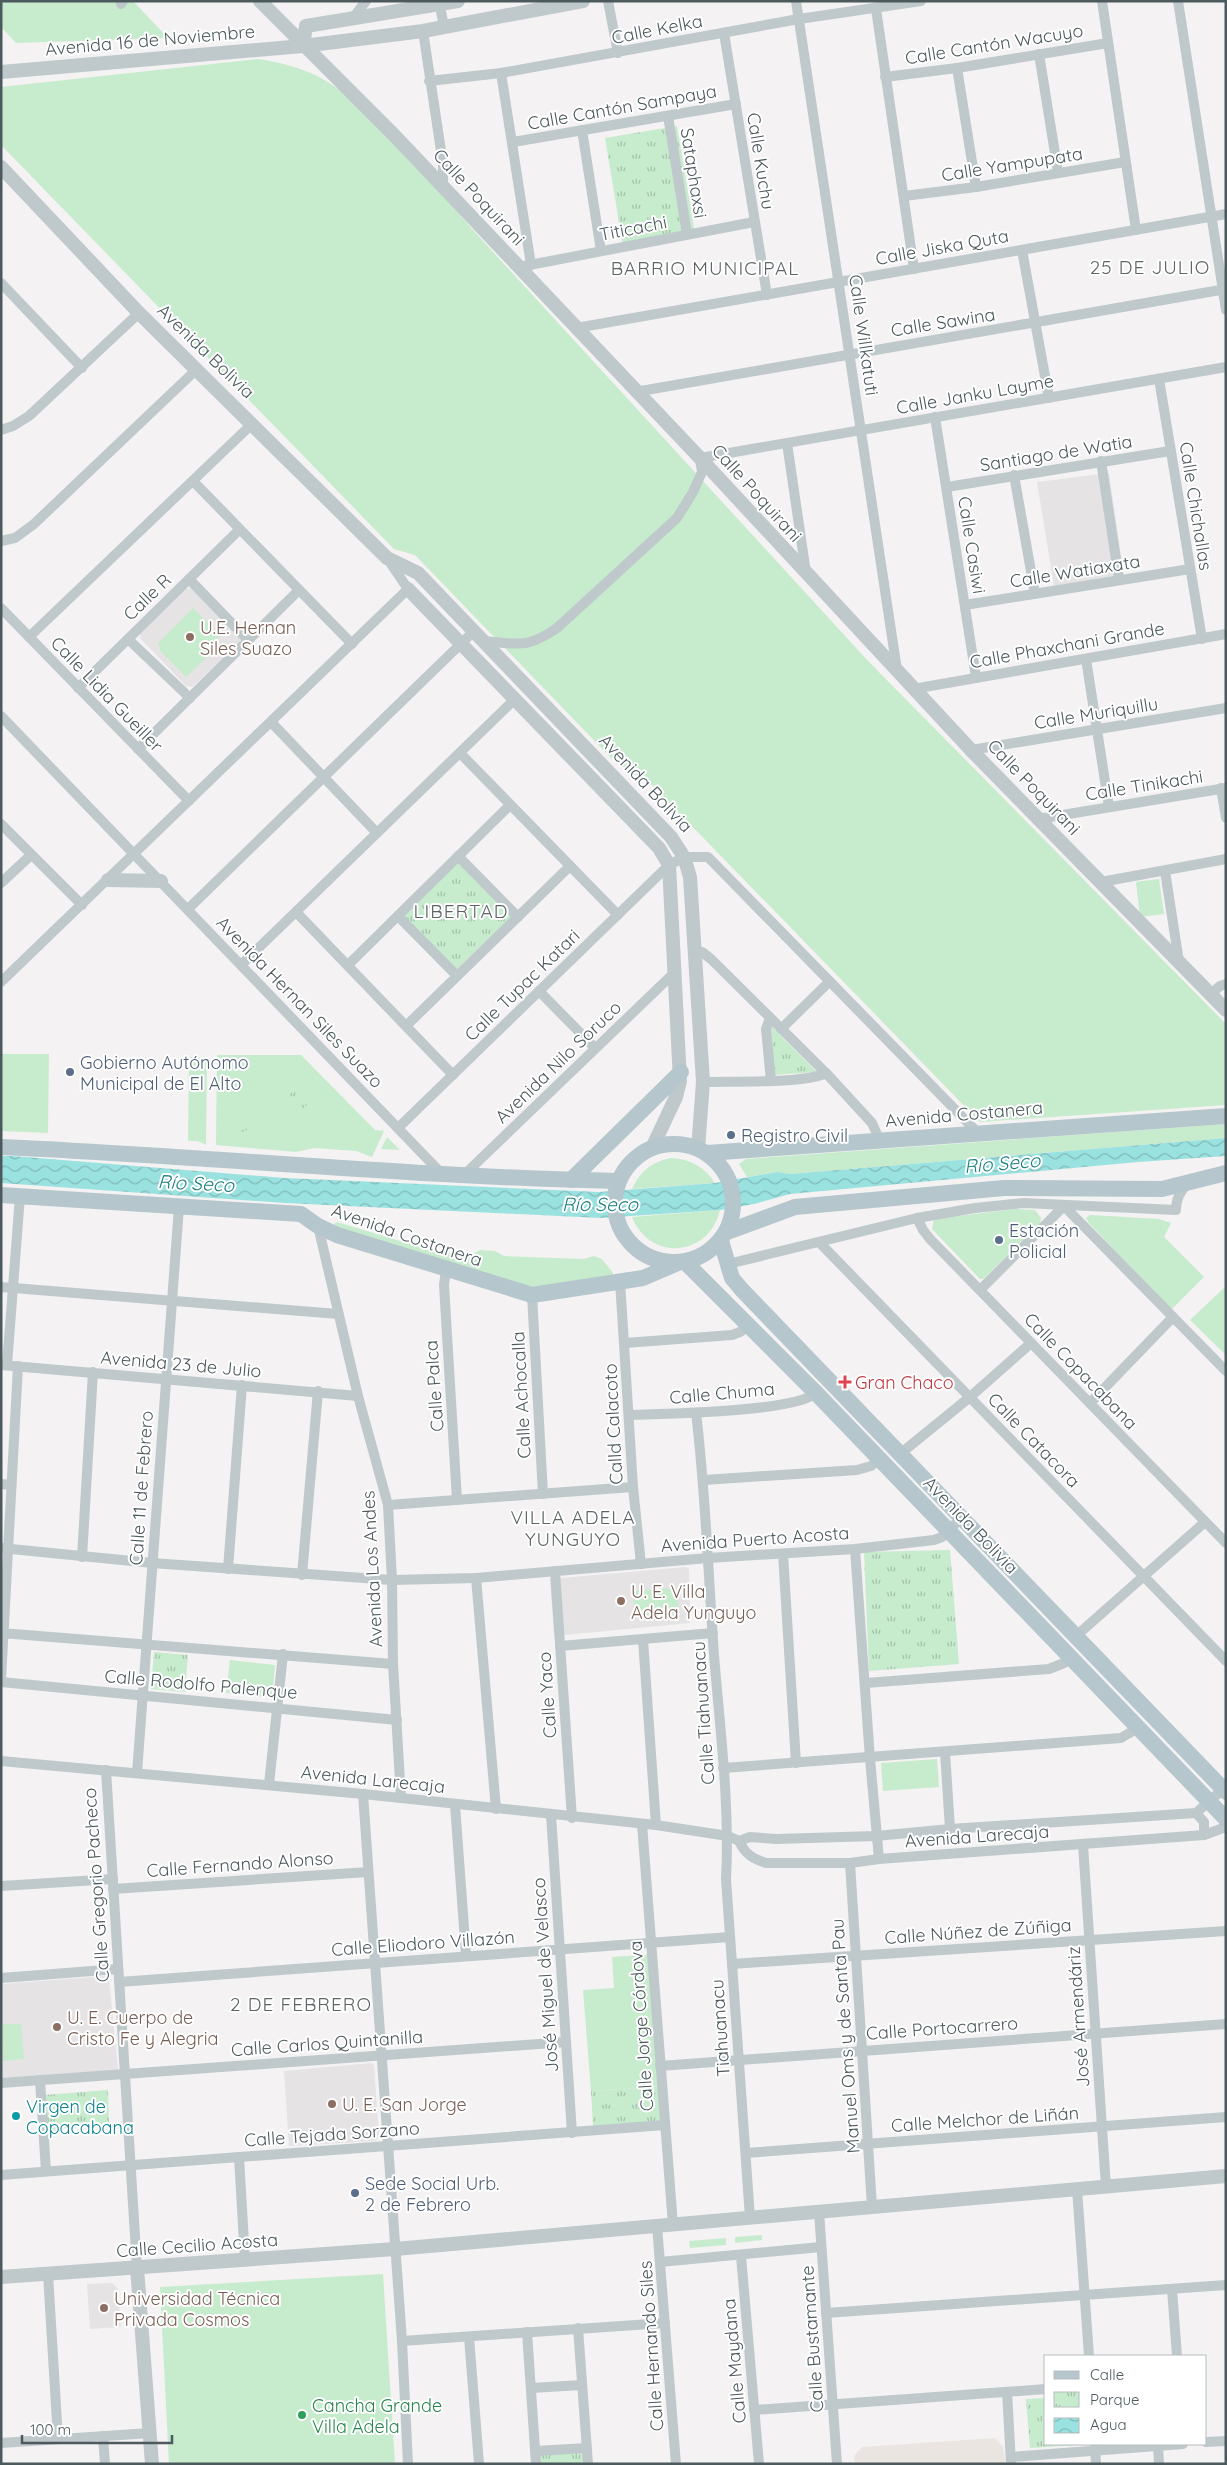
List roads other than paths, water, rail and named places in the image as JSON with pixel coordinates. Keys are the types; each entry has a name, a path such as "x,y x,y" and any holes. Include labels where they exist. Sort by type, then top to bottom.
{"main road":[{"path":"571,1180 681,1072"},
{"name":"Avenida Costanera","path":"706,1154 1226,1116"},
{"path":"726,1232 733,1194 726,1175 706,1154 680,1144 652,1148 636,1158 618,1186 616,1210 621,1229 633,1245 649,1257 681,1262 706,1254 726,1232 795,1207 1004,1188 1162,1189 1226,1173"},
{"path":"1,1147 142,1153 571,1180 618,1186"},
{"name":"Avenida Costanera","path":"1,1195 301,1214 318,1226 337,1235 532,1295 643,1278 681,1262"},
{"name":"Avenida Bolivia","path":"726,1232 728,1264 732,1278 742,1290 1224,1790"},
{"name":"Avenida Bolivia","path":"681,1262 816,1393 1226,1819"}],"street":[{"name":"Calle Poquirani","path":"260,1 525,266 576,328 700,458 913,689 1226,1010"},
{"path":"352,19 366,1"},
{"path":"303,46 306,26 458,1"},
{"name":"Avenida 16 de Noviembre","path":"1,72 303,46 423,31 583,1"},
{"path":"608,1 618,53"},
{"name":"Calle Willkatuti","path":"796,1 898,672"},
{"name":"Calle Kelka","path":"429,82 501,73 799,20 921,1"},
{"path":"1102,1 1136,230"},
{"path":"1178,1 1226,310"},
{"path":"439,3 444,27"},
{"path":"876,9 914,269"},
{"path":"423,31 429,82 443,164 443,186"},
{"name":"Calle Kuchu","path":"724,33 767,295"},
{"name":"Calle Cantón Wacuyo","path":"885,77 957,68 1108,43"},
{"path":"1039,54 1058,172"},
{"path":"957,68 976,187"},
{"path":"501,73 513,142 525,266"},
{"name":"Calle Cantón Sampaya","path":"513,142 736,104"},
{"name":"Sataphaxsi","path":"668,116 687,234"},
{"path":"582,130 601,251"},
{"name":"Calle Yampupata","path":"904,196 976,187 1125,162"},
{"name":"Avenida Bolivia","path":"1,167 139,313 387,558 408,589 659,848 669,865"},
{"name":"Calle Jiska Quta","path":"576,328 1226,214"},
{"name":"Titicachi","path":"525,266 754,222"},
{"path":"1022,250 1049,398"},
{"path":"1,283 82,368"},
{"name":"Calle Sawina","path":"635,392 850,353 1224,290"},
{"path":"1,430 13,426 29,416 139,313"},
{"name":"Calle Janku Layme","path":"700,458 1226,367"},
{"path":"1,541 15,538 34,524 197,369"},
{"name":"Calle Chichallas","path":"1159,379 1202,639"},
{"name":"Calle Casiwi","path":"935,418 976,677"},
{"path":"29,637 252,424"},
{"path":"787,443 807,575"},
{"name":"Santiago de Watia","path":"947,487 1170,451"},
{"path":"188,909 462,643 479,636 519,644 538,641 557,628 677,518 693,492 702,472 700,458"},
{"path":"1101,462 1119,579"},
{"path":"1014,476 1035,594"},
{"path":"193,482 352,644"},
{"name":"Calle R","path":"78,688 239,530"},
{"name":"Avenida Bolivia","path":"387,558 418,573 671,837 684,856 690,877 706,1154"},
{"name":"Calle Watiaxata","path":"965,605 1190,569"},
{"path":"189,579 248,640"},
{"path":"1,982 408,589"},
{"path":"138,749 298,591"},
{"name":"Calle Lidia Gueiller","path":"1,608 189,802"},
{"name":"Calle Phaxchani Grande","path":"913,689 1226,634"},
{"path":"128,639 190,698"},
{"path":"1086,659 1109,807"},
{"path":"241,964 515,699"},
{"name":"Calle Muriquillu","path":"971,750 1226,708"},
{"name":"Avenida Hernan Siles Suazo","path":"1,716 441,1173"},
{"path":"271,722 377,833"},
{"path":"460,753 618,915"},
{"path":"1223,788 1226,818"},
{"name":"Calle Tinikachi","path":"1038,818 1223,788"},
{"path":"348,965 510,805"},
{"path":"1,824 82,905"},
{"path":"1,883 31,855"},
{"path":"458,856 518,917"},
{"path":"684,856 708,857 978,1133"},
{"name":"Calle Tupac Katari","path":"398,1128 669,865 684,856"},
{"path":"1101,882 1226,859"},
{"path":"652,1148 676,1097 681,1072 669,865"},
{"path":"406,1026 570,866"},
{"path":"1165,870 1179,962"},
{"path":"108,880 161,881"},
{"path":"296,912 453,1075"},
{"path":"398,916 457,976"},
{"path":"694,952 702,952 711,959 826,1073 872,1123 880,1141"},
{"name":"Avenida Nilo Soruco","path":"465,1174 674,973"},
{"path":"781,1029 830,982"},
{"path":"1211,994 1220,986 1226,984"},
{"path":"540,991 595,1048"},
{"path":"770,1018 766,1029 771,1081"},
{"path":"703,1082 771,1081 814,1077 826,1073"},
{"path":"728,1264 917,1218 975,1208 1024,1203 1176,1210 1176,1202 1181,1191 1188,1184"},
{"path":"1,1681 9,1365 20,1196"},
{"path":"980,1290 1064,1206"},
{"path":"1064,1206 1226,1371"},
{"name":"Calle 11 de Febrero","path":"137,1772 179,1207"},
{"name":"Calle Copacabana","path":"917,1218 930,1239 1226,1543"},
{"name":"Avenida Los Andes","path":"318,1226 358,1396 388,1505 392,1580 393,1664 401,1798"},
{"name":"Calle Catacora","path":"818,1242 1226,1662"},
{"name":"Calle Palca","path":"446,1270 444,1285 457,1500"},
{"name":"Calld Calacoto","path":"620,1281 633,1487 640,1564"},
{"path":"1,1287 338,1314"},
{"name":"Calle Achocalla","path":"532,1295 543,1494"},
{"path":"1090,1403 1174,1318"},
{"path":"625,1343 732,1335 748,1326"},
{"path":"900,1454 970,1397 1031,1343"},
{"name":"Avenida 23 de Julio","path":"9,1365 358,1396"},
{"path":"82,1557 93,1372"},
{"path":"228,1569 242,1385"},
{"path":"302,1575 318,1392"},
{"name":"Calle Chuma","path":"629,1415 696,1413 796,1403 816,1393"},
{"name":"Calle Tiahuanacu","path":"696,1413 704,1480 728,1836"},
{"path":"704,1480 857,1470 871,1466 879,1459"},
{"path":"388,1505 633,1487"},
{"name":"Avenida Puerto Acosta","path":"5,1548 82,1557 302,1575 392,1580 476,1578 708,1558 855,1549 934,1540 949,1531 962,1517"},
{"path":"1076,1636 1205,1522"},
{"path":"855,1549 879,1859"},
{"path":"783,1554 796,1763"},
{"name":"Calle Yaco","path":"555,1571 572,1818"},
{"path":"476,1578 496,1809"},
{"path":"2,1633 393,1664"},
{"path":"560,1646 713,1633"},
{"path":"643,1640 656,1825"},
{"path":"269,1784 283,1654"},
{"path":"866,1683 1049,1669 1064,1663 1070,1657"},
{"name":"Calle Rodolfo Palenque","path":"1,1681 397,1720"},
{"path":"723,1768 870,1759 1121,1738 1138,1728"},
{"path":"945,1752 950,1829"},
{"name":"Avenida Larecaja","path":"1,1761 269,1784 572,1818 656,1825 728,1836 739,1840 750,1837 776,1839 876,1836 950,1829 1196,1813"},
{"name":"Calle Gregorio Pacheco","path":"106,1770 129,2165 137,2268"},
{"path":"1204,1835 1204,1822 1196,1813 1224,1790"},
{"path":"363,1794 402,2342 408,2464"},
{"path":"455,1805 466,1955"},
{"name":"José Miguel de Velasco","path":"551,1815 572,2133"},
{"name":"Calle Jorge Córdova","path":"642,1824 673,2225"},
{"name":"Avenida Larecaja","path":"739,1840 744,1851 756,1860 766,1863 850,1863 879,1859 1204,1835 1226,1827"},
{"name":"Tiahuanacu","path":"728,1836 726,1879 750,2218"},
{"name":"José Armendáriz","path":"1082,1845 1106,2187"},
{"name":"Manuel Oms y de Santa Pau","path":"850,1863 872,2208"},
{"name":"Calle Fernando Alonso","path":"1,1886 113,1884 368,1872"},
{"name":"Calle Núñez de Zúñiga","path":"732,1964 1226,1931"},
{"name":"Calle Eliodoro Villazón","path":"119,1982 730,1937"},
{"path":"1,1978 118,1968"},
{"name":"Calle Portocarrero","path":"660,2066 1095,2032 1226,2024"},
{"name":"Calle Carlos Quintanilla","path":"1,2083 566,2042"},
{"path":"40,2080 46,2171"},
{"name":"Calle Melchor de Liñán","path":"746,2153 1226,2117"},
{"name":"Calle Tejada Sorzano","path":"1,2175 665,2125"},
{"path":"239,2157 245,2260"},
{"name":"Calle Cecilio Acosta","path":"1,2277 395,2249 1226,2176"},
{"path":"1077,2190 1089,2355"},
{"name":"Calle Bustamante","path":"819,2212 838,2464"},
{"name":"Calle Hernando Siles","path":"658,2226 676,2464"},
{"path":"660,2262 822,2247"},
{"name":"Calle Maydana","path":"741,2256 759,2464"},
{"path":"137,2268 152,2464"},
{"path":"48,2274 58,2439"},
{"path":"826,2313 1226,2285"},
{"path":"1172,2289 1177,2355"},
{"path":"402,2342 665,2323"},
{"path":"578,2328 588,2464"},
{"path":"527,2332 536,2464"},
{"path":"469,2337 479,2464"},
{"path":"531,2388 582,2385"},
{"path":"754,2410 1044,2389"},
{"path":"1007,2392 1011,2460 1095,2447 1170,2445"},
{"path":"1,2443 150,2433"},
{"path":"103,2436 105,2464"},
{"path":"1207,2442 1226,2441"},
{"path":"1158,2446 1160,2464"},
{"path":"1095,2447 1096,2464"},
{"path":"535,2451 587,2448"}],"water":[{"name":"Río Seco","path":"1226,1138 1226,1156 1138,1162 790,1194 754,1204 720,1210 601,1218 285,1203 1,1183 1,1156 13,1156 285,1178 599,1192 715,1183 777,1172 790,1174"}],"place":[{"name":"U.E. Hernan Siles Suazo","path":"190,637"},
{"name":"Gobierno Autónomo Municipal de El Alto","path":"70,1072"},
{"name":"Registro Civil","path":"731,1135"},
{"name":"Estación Policial","path":"999,1240"},
{"name":"Gran Chaco","path":"845,1382"},
{"name":"U. E. Villa Adela Yunguyo","path":"621,1601"},
{"name":"U. E. Cuerpo de Cristo Fe y Alegria","path":"57,2027"},
{"name":"U. E. San Jorge","path":"332,2104"},
{"name":"Virgen de Copacabana","path":"16,2116"},
{"name":"Sede Social Urb. 2 de Febrero","path":"355,2193"},
{"name":"Universidad Técnica Privada Cosmos","path":"104,2308"},
{"name":"Cancha Grande Villa Adela","path":"302,2415"}],"district":[{"name":"25 DE JULIO","path":"1150,267"},
{"name":"BARRIO MUNICIPAL","path":"705,268"},
{"name":"LIBERTAD","path":"461,911"},
{"name":"VILLA ADELA YUNGUYO","path":"573,1528"},
{"name":"2 DE FEBRERO","path":"301,2004"}]}
